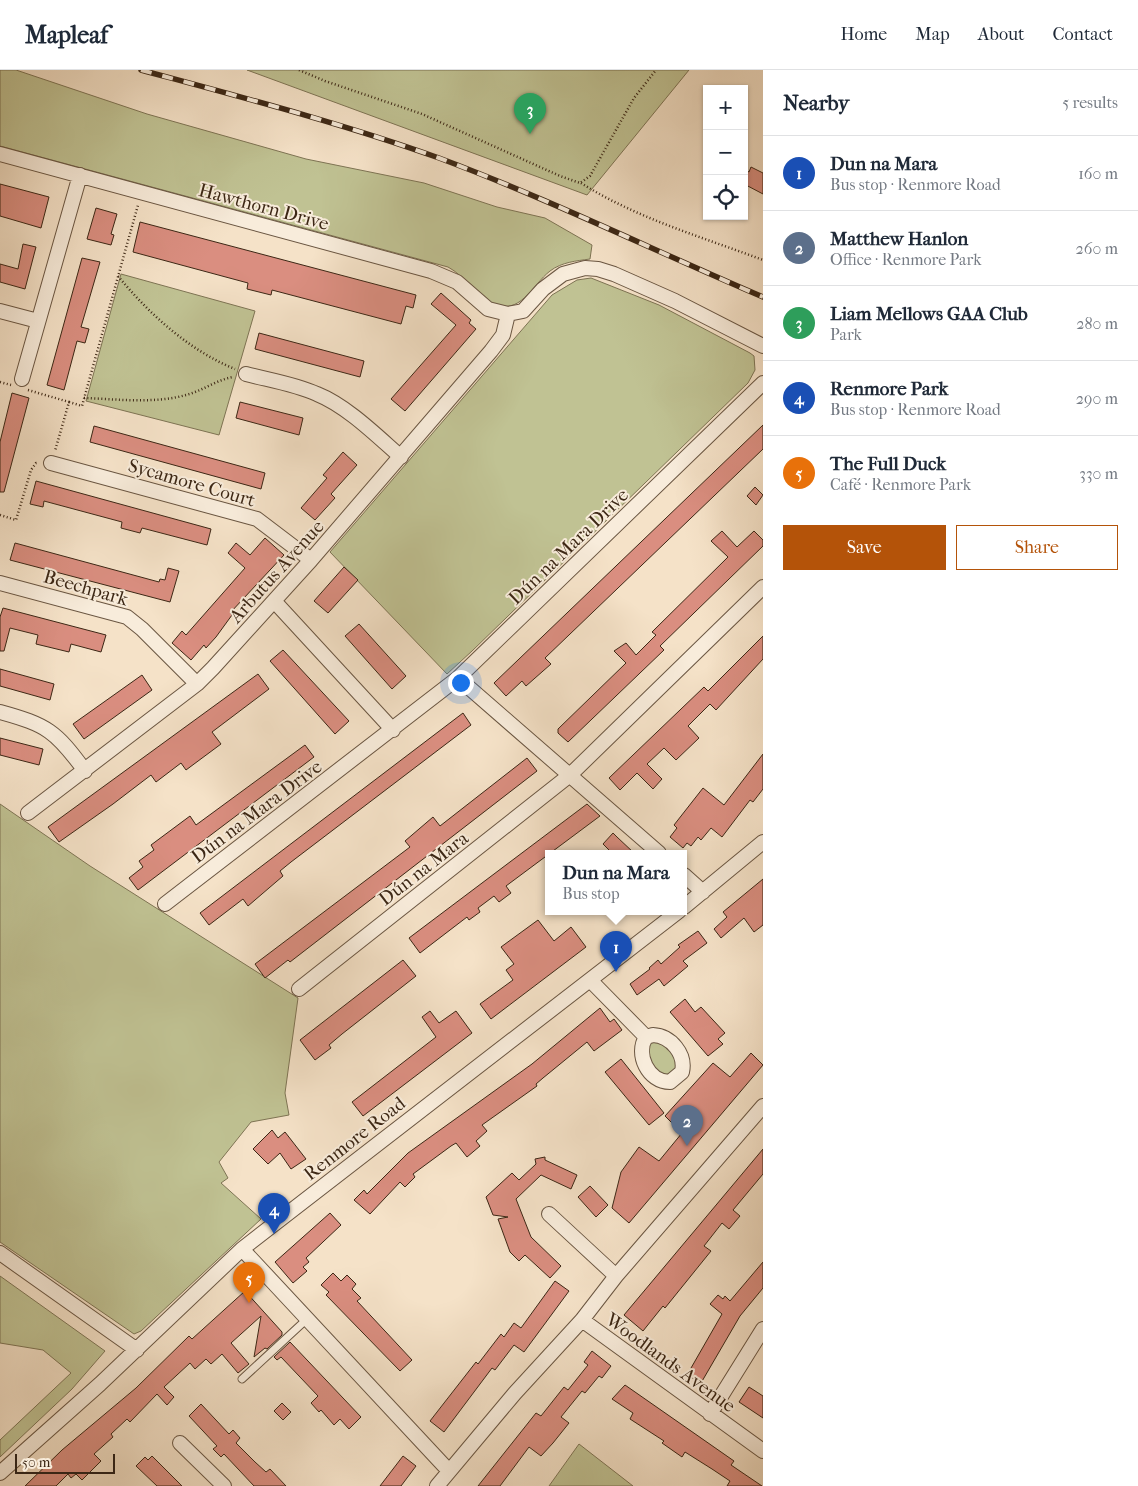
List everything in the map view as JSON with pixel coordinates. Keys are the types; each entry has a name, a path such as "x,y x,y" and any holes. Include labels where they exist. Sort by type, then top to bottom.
{"street":[{"name":"Hawthorn Drive","path":"0,154 431,271 457,282 488,309 508,314"},
{"path":"20,384 80,175"},
{"path":"508,314 523,311 543,289 563,274 575,270 594,269 614,274 675,301 763,346"},
{"path":"0,311 38,321"},
{"name":"Arbutus Avenue","path":"28,814 197,684 275,602 498,343 503,335 508,314"},
{"path":"246,374 306,390 327,398 344,409 401,457"},
{"name":"Dún na Mara Drive","path":"165,904 458,678 763,383"},
{"name":"Sycamore Court","path":"51,463 257,518 311,560"},
{"name":"Beechpark","path":"0,583 127,617 139,626 197,684"},
{"name":"Dún na Mara","path":"299,989 570,775 763,588"},
{"path":"275,602 393,730"},
{"path":"458,678 656,850"},
{"path":"0,712 34,721 46,728 56,736 84,771"},
{"path":"687,905 763,842"},
{"path":"687,877 703,892"},
{"name":"Renmore Road","path":"0,1473 137,1350 242,1249 674,915"},
{"path":"590,980 646,1037"},
{"path":"437,1486 514,1392 582,1320 616,1276 763,1106"},
{"path":"549,1214 616,1276"},
{"path":"242,1249 449,1471"},
{"path":"0,1252 137,1350"},
{"name":"Woodlands Avenue","path":"582,1320 763,1451"},
{"path":"710,1414 763,1329"},
{"path":"180,1443 224,1486"}],"lane":[{"path":"242,1379 307,1319"}],"path":[{"path":"299,70 325,81 422,114 560,176 580,182 601,196 638,212 763,260"},
{"path":"580,182 590,176 634,98 656,70"},
{"path":"0,382 20,384 82,406 142,192"},
{"path":"118,276 170,329 213,360 246,374"},
{"path":"84,398 144,400 186,395 222,379 246,374"},
{"path":"0,515 16,520 31,470 36,463 51,463 69,402"}],"green space":[{"path":"0,70 16,70 147,114 306,159 424,183 497,207 545,218 592,245 590,259 569,262 555,268 543,277 525,298 510,306 502,306 486,300 460,275 448,267 0,146"},
{"path":"247,70 689,70 587,195"},
{"path":"121,274 255,311 219,435 86,401"},
{"path":"591,278 659,305 750,353 754,356 755,370 748,383 447,674 330,552 552,295 577,280"},
{"path":"0,804 90,866 298,998 285,1093 289,1115 251,1122 219,1162 228,1178 221,1183 261,1219 141,1331 134,1334 0,1242"},
{"path":"656,1041 666,1043 679,1064 671,1076 660,1075 649,1062 648,1043"},
{"path":"0,1276 105,1351 72,1389 0,1457 0,1440 71,1373 43,1350 0,1343"},
{"path":"579,1444 633,1486 549,1486"}],"building":[{"path":"751,167 763,173 763,194 748,186"},
{"path":"0,184 49,197 41,228 0,216"},
{"path":"96,208 117,214 111,234 114,235 111,245 87,239"},
{"path":"140,222 416,295 413,308 406,306 401,324 272,290 271,295 247,289 248,283 133,252"},
{"path":"23,244 36,247 25,289 0,282 0,264 18,269"},
{"path":"82,258 100,262 81,327 89,329 85,343 77,341 64,390 47,385"},
{"path":"441,293 471,320 469,323 476,329 405,411 391,399 456,325 431,304"},
{"path":"259,333 364,361 360,377 255,349"},
{"path":"12,393 29,398 4,492 0,492 0,442"},
{"path":"240,402 303,418 299,435 236,418"},
{"path":"763,425 763,449 545,658 551,664 526,686 522,681 506,696 494,683"},
{"path":"94,426 265,473 261,489 90,442"},
{"path":"343,452 357,465 331,494 335,498 315,520 301,508 327,478 323,475"},
{"path":"36,481 211,529 207,545 142,528 140,533 121,528 122,522 44,501 43,507 30,504"},
{"path":"755,487 763,495 756,505 747,496"},
{"path":"722,531 737,547 754,531 763,540 763,546 660,646 664,650 568,742 558,733 558,729 626,663 614,651 626,643 636,655 656,635 652,632 728,557 711,541"},
{"path":"265,538 284,555 230,613 232,615 216,637 206,648 204,645 191,660 172,643 182,631 186,635 245,568 228,553 236,543 250,555"},
{"path":"15,543 159,582 160,579 165,580 168,568 179,571 170,602 10,560"},
{"path":"344,567 358,580 328,613 314,601"},
{"path":"3,608 106,635 101,652 71,644 69,652 36,644 38,635 10,628 4,651 0,651 0,617"},
{"path":"359,624 406,676 392,689 345,636"},
{"path":"763,636 763,659 716,710 710,704 688,726 699,738 676,760 664,748 647,764 662,779 653,789 637,773 620,790 609,778 704,687 708,691"},
{"path":"283,650 349,721 335,734 270,661"},
{"path":"0,669 54,684 50,700 0,686"},
{"path":"258,674 269,689 212,732 221,744 186,770 181,763 156,782 151,775 59,842 48,827"},
{"path":"142,675 152,690 84,739 73,724"},
{"path":"463,713 471,725 291,862 280,871 283,876 248,906 243,899 209,925 200,913"},
{"path":"0,738 43,749 39,765 0,755"},
{"path":"305,745 314,757 138,890 129,878 143,867 139,861 154,850 151,845 190,816 196,825"},
{"path":"763,754 763,789 753,802 750,800 722,837 711,828 701,840 698,837 691,846 687,843 683,848 670,837 677,828 674,825 703,788 724,805"},
{"path":"527,758 537,771 290,962 288,960 265,978 255,964 410,847 405,841 433,817 440,826"},
{"path":"587,804 600,816 554,850 545,850 545,857 506,886 511,893 499,902 494,896 478,908 480,912 469,920 467,917 420,953 409,938"},
{"path":"613,833 631,850 609,850 603,844"},
{"path":"763,879 763,925 754,932 744,918 721,938 714,929 727,917 723,912"},
{"path":"538,920 554,941 571,927 586,947 491,1019 480,1004 513,980 506,970 514,964 501,947"},
{"path":"698,931 707,943 683,961 688,966 664,986 659,979 637,995 630,984 650,969 658,960 661,964 680,947 678,945"},
{"path":"403,960 416,976 342,1034 329,1045 331,1048 315,1060 300,1040"},
{"path":"685,999 695,1012 701,1007 725,1033 718,1039 723,1044 708,1056 670,1012"},
{"path":"600,1008 610,1022 614,1019 622,1030 594,1051 587,1042 536,1084 537,1086 482,1125 487,1131 476,1141 480,1146 467,1157 456,1143 413,1174 415,1177 405,1187 400,1182 370,1214 354,1200 364,1190 367,1194 408,1153 532,1064"},
{"path":"430,1011 439,1023 456,1011 472,1033 363,1116 352,1102 436,1037 422,1017"},
{"path":"751,1053 763,1065 629,1223 612,1208 621,1172 639,1147 659,1161 682,1133 665,1116 713,1063 730,1077"},
{"path":"621,1059 664,1113 649,1125 605,1072"},
{"path":"272,1130 278,1138 285,1132 306,1159 291,1169 280,1153 268,1164 253,1149"},
{"path":"763,1149 763,1174 733,1210 740,1216 729,1229 722,1223 704,1246 711,1251 665,1308 663,1306 643,1331 624,1315"},
{"path":"545,1157 545,1160 577,1175 571,1189 541,1175 516,1199 531,1237 561,1266 550,1278 525,1255 519,1261 510,1252 498,1219 508,1217 493,1215 486,1197 512,1173 519,1180 536,1164 535,1159"},
{"path":"590,1186 608,1205 596,1217 578,1197"},
{"path":"330,1213 341,1225 306,1258 309,1262 303,1267 307,1271 293,1283 275,1262"},
{"path":"763,1262 763,1288 740,1316 701,1383 687,1375 722,1314 710,1304 718,1295 723,1299 725,1296 730,1301"},
{"path":"333,1273 341,1281 347,1275 356,1284 352,1289 361,1298 357,1301 412,1360 400,1371 326,1295 329,1292 321,1285"},
{"path":"555,1281 569,1291 524,1352 514,1345 495,1370 492,1368 444,1432 430,1421 476,1362 478,1364 501,1334 504,1337 514,1323 521,1328"},
{"path":"245,1291 282,1332 282,1335 267,1349 265,1348 254,1357 261,1316 231,1343 249,1364 238,1373 222,1354 211,1364 206,1359 195,1369 190,1363 164,1387 174,1397 167,1405 157,1394 130,1422 127,1419 111,1434 113,1437 94,1454 101,1461 82,1480 76,1474 71,1478 68,1474 56,1486 25,1486 62,1450 136,1388 189,1336 192,1339"},
{"path":"290,1342 361,1417 349,1429 340,1419 334,1425 321,1410 319,1412 311,1403 318,1396 281,1357 277,1360 274,1357"},
{"path":"592,1351 611,1366 602,1378 599,1376 585,1393 582,1391 561,1417 569,1423 553,1443 541,1456 529,1447 500,1486 478,1486 536,1413 541,1416 564,1387 568,1390 588,1365 584,1362"},
{"path":"625,1385 734,1461 731,1465 762,1486 727,1486 730,1481 712,1469 685,1452 682,1457 662,1443 664,1441 630,1419 633,1413 612,1399"},
{"path":"749,1387 763,1396 763,1418 739,1402"},
{"path":"282,1403 291,1412 283,1420 274,1411"},
{"path":"201,1404 229,1434 233,1430 240,1438 236,1443 255,1462 266,1472 270,1469 286,1486 254,1486 224,1454 221,1457 213,1449 217,1446 189,1416"},
{"path":"152,1456 182,1486 157,1486 136,1466 145,1457 148,1460"},
{"path":"403,1456 416,1466 401,1486 380,1486"}],"railway":[{"path":"141,70 328,122 439,158 561,208 763,297"}],"place":[{"name":"Liam Mellows GAA Club","path":"530,134"},
{"name":"Dun na Mara","path":"616,972"},
{"name":"Matthew Hanlon","path":"687,1146"},
{"name":"Renmore Park","path":"274,1234"},
{"name":"The Full Duck","path":"249,1303"}]}
